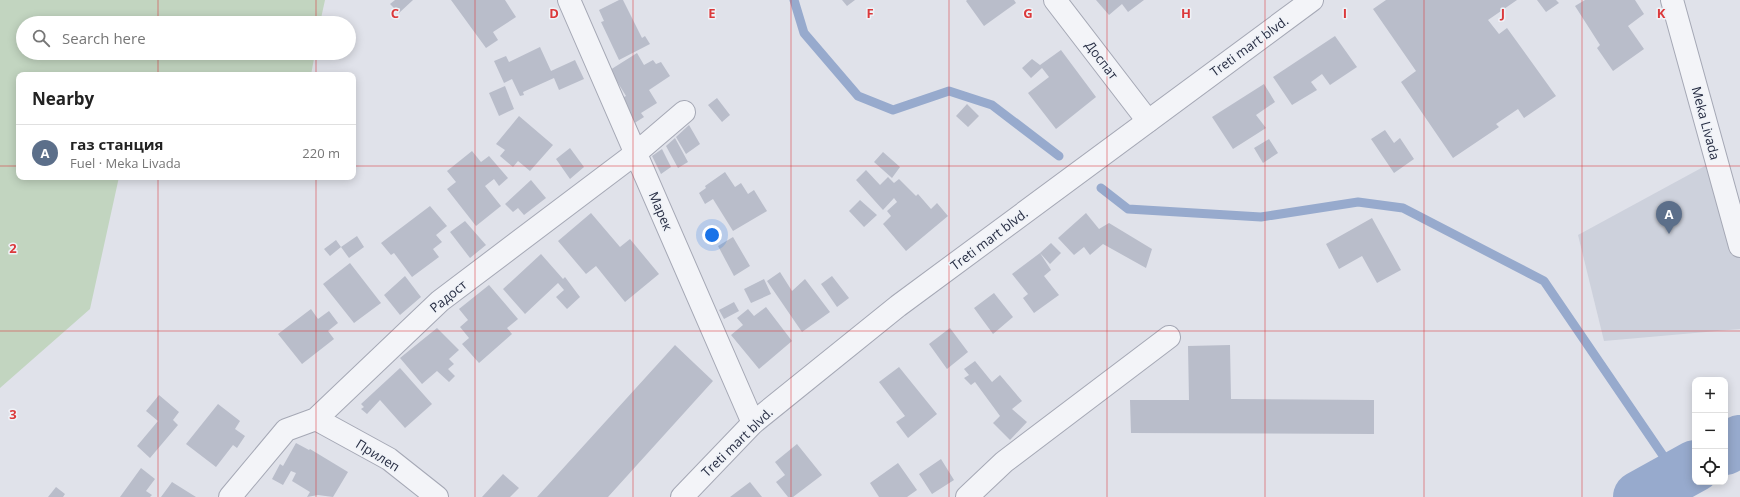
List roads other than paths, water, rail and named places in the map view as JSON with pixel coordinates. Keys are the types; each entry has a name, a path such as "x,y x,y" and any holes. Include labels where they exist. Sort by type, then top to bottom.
{"street":[{"name":"Марек","path":"569,0 753,423"},
{"name":"Доспат","path":"1055,0 1148,121"},
{"name":"Treti mart blvd.","path":"682,497 753,423 898,306 1312,0"},
{"name":"Meka Livada","path":"1672,0 1740,246"},
{"name":"Радост","path":"230,497 286,430 316,419 440,301 636,153 684,112"},
{"path":"967,497 1004,462 1169,336"},
{"name":"Прилеп","path":"316,419 389,459 437,497"}],"waterway":[{"path":"794,0 804,33 858,96 893,110 949,91 992,105 1059,156"},
{"path":"1101,188 1128,209 1261,217 1358,202 1403,208 1544,281 1677,476"},
{"path":"1728,447 1740,441"},
{"path":"1639,497 1692,468"}],"place":[{"name":"газ станция","path":"1669,234"}]}
